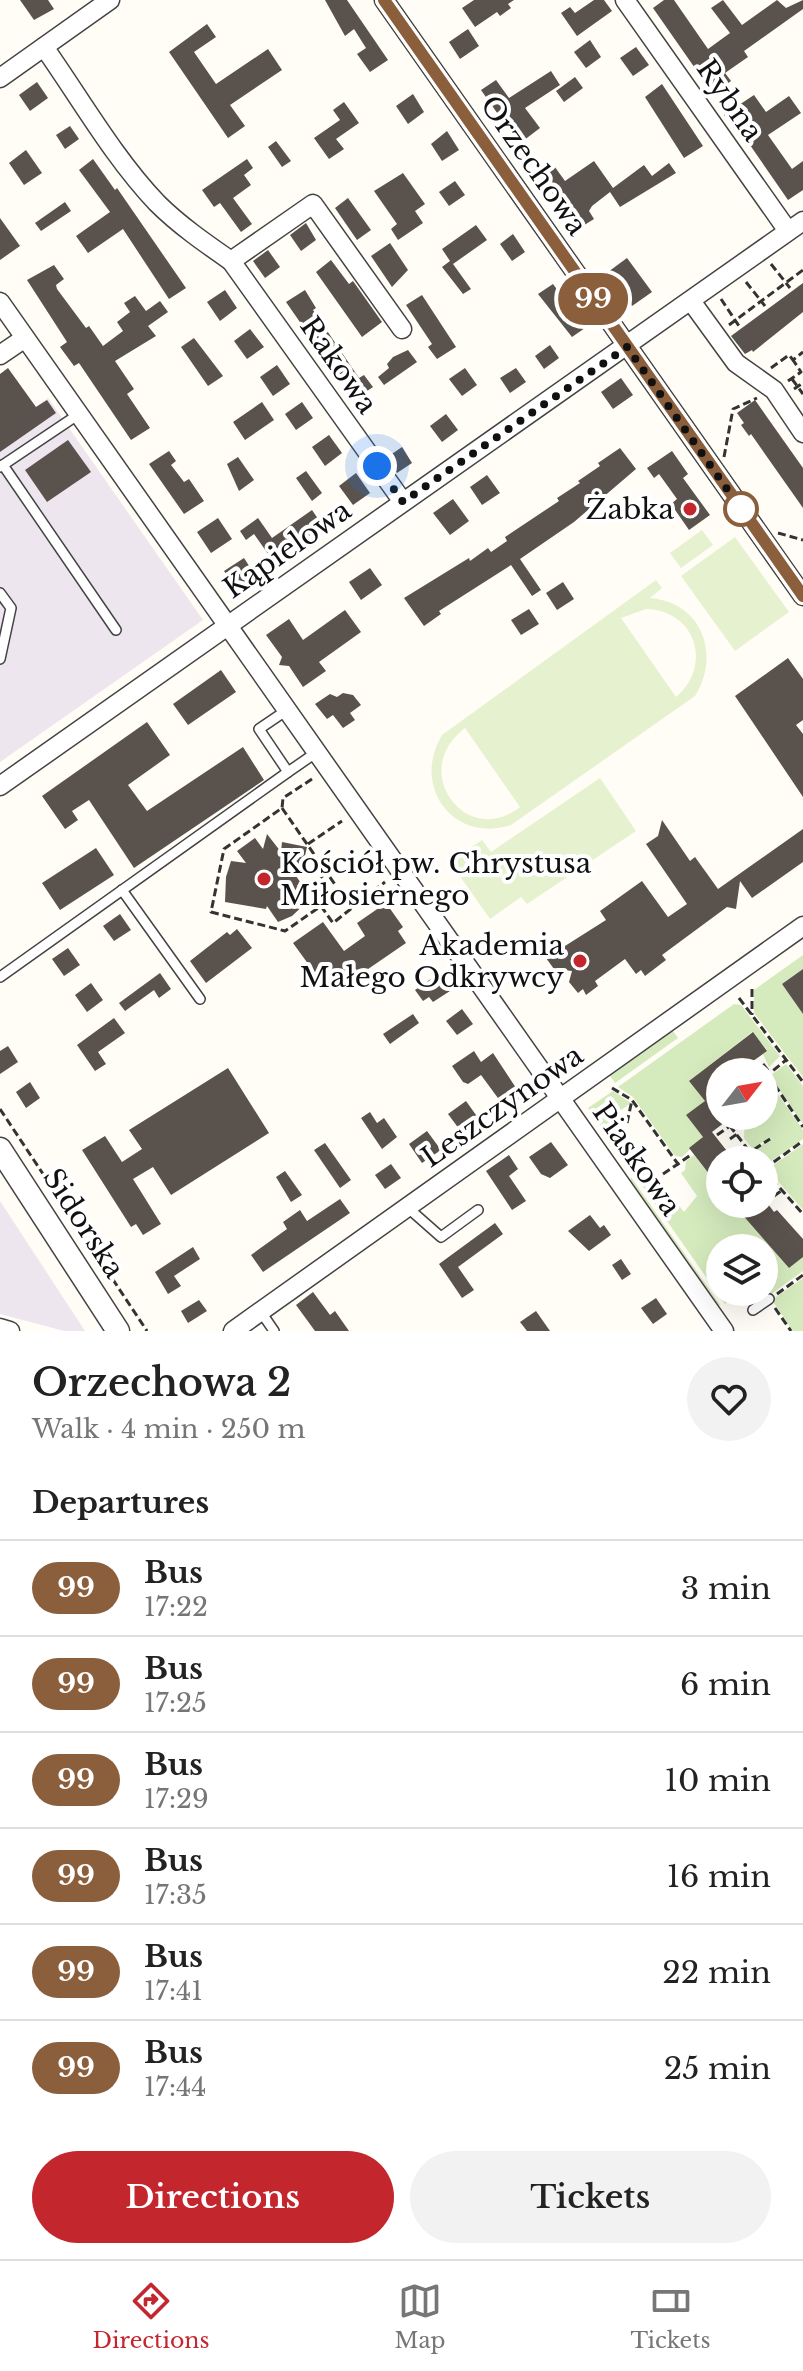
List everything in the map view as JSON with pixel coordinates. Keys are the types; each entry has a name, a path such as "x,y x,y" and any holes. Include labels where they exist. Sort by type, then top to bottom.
{"street":[{"path":"0,78 44,47 86,7 110,0"},
{"name":"Orzechowa","path":"384,0 803,596"},
{"name":"Rybna","path":"625,0 796,226"},
{"name":"Rakowa","path":"44,47 156,202 231,261 403,502"},
{"path":"231,261 313,204 402,329"},
{"name":"Kąpielowa","path":"0,786 796,226"},
{"path":"691,301 736,363 774,390 803,433"},
{"name":"Piaskowa","path":"0,302 724,1331"},
{"path":"0,355 25,338"},
{"name":"Leszczynowa","path":"233,1331 803,926"},
{"name":"Sidorska","path":"0,1149 118,1331"},
{"path":"0,1328 10,1331"}],"lane":[{"path":"79,414 2,466 116,630"},
{"path":"0,593 11,608 0,659"},
{"path":"287,710 259,729 288,772"},
{"path":"0,977 317,752"},
{"path":"122,890 200,999"},
{"path":"407,1207 441,1237 478,1210"},
{"path":"753,1310 759,1306"},
{"path":"261,1312 274,1331"}],"path":[{"path":"771,264 790,288"},
{"path":"716,334 803,272"},
{"path":"746,282 765,306"},
{"path":"721,299 739,326"},
{"path":"793,360 803,352"},
{"path":"775,377 769,369 789,355 801,372 781,386"},
{"path":"792,379 803,394"},
{"path":"724,461 733,409 756,397 763,404"},
{"path":"774,532 803,540"},
{"path":"312,779 283,798 282,808 352,909"},
{"path":"282,808 224,849 211,912 285,931 340,892"},
{"path":"307,845 342,821"},
{"path":"327,873 308,886 333,923 385,882"},
{"path":"752,989 752,1015"},
{"path":"739,998 803,1082"},
{"path":"778,1067 787,1060"},
{"path":"612,1088 632,1100 678,1164"},
{"path":"778,1091 803,1127"},
{"path":"627,1123 632,1100"},
{"path":"0,1109 147,1331"},
{"path":"717,1135 724,1130"},
{"path":"734,1130 746,1146"},
{"path":"730,1139 737,1134"},
{"path":"759,1146 770,1139"},
{"path":"778,1159 803,1141"},
{"path":"663,1174 692,1154"},
{"path":"778,1188 803,1214"},
{"path":"792,1214 798,1209"},
{"path":"778,1293 803,1275"},
{"path":"774,1306 791,1331"}],"shaded area":[{"path":"48,398 203,620 0,762 0,432"},
{"path":"0,1201 85,1331 64,1331 0,1314"}],"green space":[{"path":"702,530 713,545 681,568 670,553"},
{"path":"735,537 789,612 735,651 681,576"},
{"path":"656,580 662,588 650,598 683,609 702,633 706,664 695,696 511,825 490,829 471,826 443,806 435,791 432,773 434,754 442,735","holes":["646,609 677,619 694,642 694,670 676,697 621,618","465,728 520,807 500,817 481,819 464,812 451,800 443,783 442,765 449,746"]},
{"path":"600,778 636,831 527,904 521,897 490,919 450,862 482,840 491,852"},
{"path":"803,955 803,969 782,984 803,1014 803,1077 754,1013 754,990"},
{"path":"734,1004 741,1005 780,1056 765,1058 763,1054 767,1050 752,1032 718,1058 706,1058 706,1068 690,1080 706,1102 686,1115 703,1137 682,1157 675,1156 633,1097 618,1087"},
{"path":"667,1030 673,1031 678,1038 615,1083 608,1073"},
{"path":"786,1064 803,1086 803,1124 778,1088 778,1070"},
{"path":"613,1091 631,1103 610,1118 614,1125 612,1132 632,1160 627,1164 588,1108"},
{"path":"778,1094 803,1130 803,1139 778,1156 778,1146 760,1146 769,1138 757,1146 750,1146 744,1138 744,1130 778,1130"},
{"path":"803,1144 803,1210 778,1181 778,1162"},
{"path":"694,1155 706,1170 706,1218 745,1218 759,1234 706,1234 706,1277 634,1174 640,1170 660,1199 671,1195 684,1212 697,1196 681,1173 685,1170 686,1161"},
{"path":"631,1177 706,1284 706,1291 630,1183"},
{"path":"778,1255 789,1268 803,1257 803,1271 778,1289"},
{"path":"803,1278 803,1331 793,1331 776,1306 778,1296"}],"building":[{"path":"20,0 48,0 54,9 34,20"},
{"path":"325,0 347,0 388,60 370,72 357,54 366,48 354,29 345,36"},
{"path":"474,0 514,0 508,4 511,8 500,16 497,12 475,27 462,8"},
{"path":"594,0 604,0 612,11 577,36 561,13 570,7 575,13"},
{"path":"664,0 674,0 708,49 730,33 711,8 723,0 742,25 777,0 786,8 803,0 803,9 744,51 748,57 725,73 731,81 713,94 653,8"},
{"path":"207,24 216,37 194,52 216,84 268,49 282,70 230,105 245,126 228,138 169,52"},
{"path":"468,29 479,46 460,59 449,42"},
{"path":"590,40 601,57 586,68 574,52"},
{"path":"636,47 649,65 633,76 620,58"},
{"path":"551,71 560,85 525,108 540,128 519,144 481,90 496,80 509,98"},
{"path":"575,77 583,88 564,102 556,91"},
{"path":"37,82 48,98 30,111 19,95"},
{"path":"662,84 703,146 684,158 645,97"},
{"path":"413,94 424,112 408,124 396,106"},
{"path":"754,95 766,112 789,96 801,113 768,135 792,169 803,161 803,190 788,200 741,132 738,134 724,115"},
{"path":"344,102 359,123 336,139 344,149 329,159 314,138 340,120 333,110"},
{"path":"70,126 79,139 65,149 56,135"},
{"path":"447,131 459,150 442,161 431,144"},
{"path":"276,141 291,161 282,167 268,147"},
{"path":"26,150 42,173 24,185 9,163"},
{"path":"93,159 115,190 117,188 186,288 169,299 123,229 88,253 76,236 110,212 79,170"},
{"path":"247,159 253,168 244,175 251,185 233,198 252,224 241,232 220,203 214,207 202,190"},
{"path":"594,161 613,188 644,165 652,176 669,163 676,173 620,207 610,192 589,211 594,219 578,229 538,173 552,163 565,181"},
{"path":"403,173 425,204 415,211 423,223 398,240 391,229 397,224 374,191"},
{"path":"455,181 465,195 449,206 439,192"},
{"path":"348,198 371,230 357,240 335,208"},
{"path":"65,202 71,211 41,231 35,223"},
{"path":"0,218 20,246 0,260"},
{"path":"306,223 316,240 301,251 290,235"},
{"path":"476,225 487,240 453,264 471,289 463,294 442,267 450,261 442,249"},
{"path":"513,234 525,252 512,261 500,244"},
{"path":"390,243 408,270 392,287 371,256"},
{"path":"268,250 280,267 265,278 253,261"},
{"path":"627,258 652,292 632,306 608,272"},
{"path":"331,260 349,284 353,281 382,322 362,337 316,272"},
{"path":"54,265 64,279 56,285 57,289 103,346 123,331 117,322 130,312 124,303 135,296 146,311 160,301 168,312 148,326 156,336 115,361 134,389 127,394 150,428 131,440 79,363 74,366 60,347 67,342 27,280"},
{"path":"803,283 803,312 753,352 745,354 731,336"},
{"path":"553,284 585,328 572,337 538,294"},
{"path":"225,290 237,308 220,321 207,302"},
{"path":"305,290 316,308 313,310 359,378 364,375 373,387 354,400 286,302"},
{"path":"422,295 456,347 437,359 428,347 432,344 406,305"},
{"path":"250,329 264,347 247,359 234,341"},
{"path":"194,338 223,376 208,386 181,347"},
{"path":"550,345 559,358 544,369 535,356"},
{"path":"408,350 417,362 384,385 378,377 389,368 387,364 393,357"},
{"path":"277,365 290,384 273,396 260,377"},
{"path":"8,368 36,407 47,400 56,413 0,452 0,374"},
{"path":"465,368 477,385 462,396 449,379"},
{"path":"516,368 526,382 510,393 500,378"},
{"path":"621,378 633,395 613,409 601,392"},
{"path":"755,400 803,468 803,508 751,434 749,436 741,425 744,423 737,413"},
{"path":"262,402 274,420 245,440 233,422"},
{"path":"302,402 313,418 296,430 285,414"},
{"path":"446,414 458,430 442,442 430,426"},
{"path":"329,435 342,453 325,466 312,447"},
{"path":"68,440 91,472 47,502 25,470"},
{"path":"402,447 412,463 397,473 386,458"},
{"path":"620,448 636,469 574,522 520,559 541,590 532,596 511,565 439,611 441,614 424,626 404,598 469,558 470,561 488,548 491,552 507,541 505,537 559,501 557,498 580,483 578,481 600,466 598,463"},
{"path":"169,451 176,461 171,465 184,482 189,479 204,501 184,514 149,464"},
{"path":"672,451 688,474 683,478 710,515 689,530 671,504 677,499 659,474 654,478 647,468"},
{"path":"238,457 254,480 239,491 227,464"},
{"path":"306,471 322,493 312,501 296,478"},
{"path":"356,473 370,493 353,505 339,486"},
{"path":"487,475 500,493 482,505 470,487"},
{"path":"453,499 469,521 450,535 433,513"},
{"path":"312,510 323,526 273,561 254,534 246,540 240,531 258,518 272,538"},
{"path":"218,518 232,539 211,553 197,532"},
{"path":"244,558 255,575 236,588 224,571"},
{"path":"370,568 382,585 361,600 349,582"},
{"path":"563,582 574,599 557,610 546,593"},
{"path":"529,609 539,624 521,635 511,620"},
{"path":"345,610 361,632 319,662 326,671 303,687 289,666 279,665 282,657 266,635 289,619 303,640"},
{"path":"788,658 803,679 803,720 796,725 803,734 803,797 735,696"},
{"path":"221,670 236,692 188,725 173,704"},
{"path":"343,693 353,695 361,705 350,713 355,720 343,728 333,715 327,719 315,704 330,694 337,697"},
{"path":"147,722 170,755 128,785 147,811 243,747 264,780 134,868 89,800 72,811 78,820 65,829 42,796"},
{"path":"662,820 690,861 695,857 718,889 803,829 803,862 752,898 740,881 736,909 727,907 662,955 666,960 645,976 641,970 636,974 625,959 595,981 598,986 586,995 583,989 578,993 569,982 572,971 554,969 546,958 606,920 600,911 642,881 668,917 687,904 646,844 658,836"},
{"name":"Kościół pw. Chrystusa Miłosiernego","path":"267,834 281,852 282,842 307,847 302,869 289,866 303,886 297,885 308,901 292,916 278,922 267,906 266,909 225,902 226,877 231,861 246,863 237,851 255,838 263,849"},
{"path":"96,848 114,875 60,910 42,883"},
{"path":"386,903 403,927 398,931 406,943 336,991 328,979 322,983 293,943 323,922 344,951 365,936 357,923"},
{"path":"120,914 131,930 114,941 103,926"},
{"path":"237,929 252,948 206,983 190,961 227,932 230,935"},
{"path":"68,948 80,965 64,976 52,959"},
{"path":"803,969 803,1014 782,984"},
{"path":"160,973 171,989 159,998 154,990 125,1011 119,1003"},
{"path":"438,974 450,991 433,1002 429,997 423,1001 415,990"},
{"path":"91,983 103,1000 87,1012 75,995"},
{"path":"462,1009 473,1024 457,1035 446,1021"},
{"path":"413,1014 419,1023 390,1044 383,1034"},
{"path":"114,1018 125,1033 98,1052 106,1064 95,1071 77,1045"},
{"path":"753,1032 767,1051 757,1058 719,1058"},
{"path":"8,1046 18,1062 0,1074 0,1051"},
{"path":"474,1051 481,1062 493,1053 522,1097 506,1109 481,1075 468,1084 463,1082 452,1066"},
{"path":"228,1068 269,1133 171,1195 153,1167 133,1179 161,1224 143,1235 136,1224 131,1227 82,1150 105,1136 122,1162 142,1149 129,1130"},
{"path":"706,1068 706,1130 715,1130 712,1132 723,1146 706,1146 706,1170 689,1148 703,1137 686,1115 705,1101 689,1081"},
{"path":"30,1082 40,1098 26,1108 16,1092"},
{"path":"466,1101 486,1129 468,1141 448,1114"},
{"path":"370,1112 377,1123 384,1118 397,1137 382,1149 361,1118"},
{"path":"427,1131 441,1150 422,1163 409,1144"},
{"path":"551,1142 568,1165 550,1178 541,1174 529,1157"},
{"path":"325,1143 351,1180 340,1188 314,1150"},
{"path":"509,1155 518,1169 509,1176 526,1201 512,1210 486,1171"},
{"path":"391,1164 401,1178 385,1189 375,1175"},
{"path":"285,1171 302,1195 291,1202 276,1177"},
{"path":"340,1199 350,1213 263,1272 251,1255 287,1229 283,1222 300,1210 307,1221"},
{"path":"778,1211 803,1239 803,1257 789,1268 778,1255 778,1234 759,1234 745,1218 778,1218"},
{"path":"590,1215 600,1228 604,1225 611,1235 589,1251 568,1231"},
{"path":"495,1223 503,1234 458,1267 474,1290 462,1298 439,1264"},
{"path":"193,1247 200,1259 174,1276 181,1286 168,1294 155,1272"},
{"path":"621,1259 631,1274 622,1280 612,1265"},
{"path":"313,1292 330,1315 335,1311 349,1331 315,1331 296,1305"},
{"path":"656,1298 667,1314 653,1324 641,1308"},
{"path":"199,1300 207,1311 188,1323 181,1311"},
{"path":"536,1311 550,1331 527,1331 520,1322"}],"bus line":[{"name":"99","path":"384,0 803,596"}],"place":[{"name":"Żabka","path":"690,509"},
{"name":"Kościół pw. Chrystusa Miłosiernego","path":"264,879"},
{"name":"Akademia Małego Odkrywcy","path":"580,961"}],"route":[{"path":"377,466 403,502 627,347 748,519 741,509"}]}
